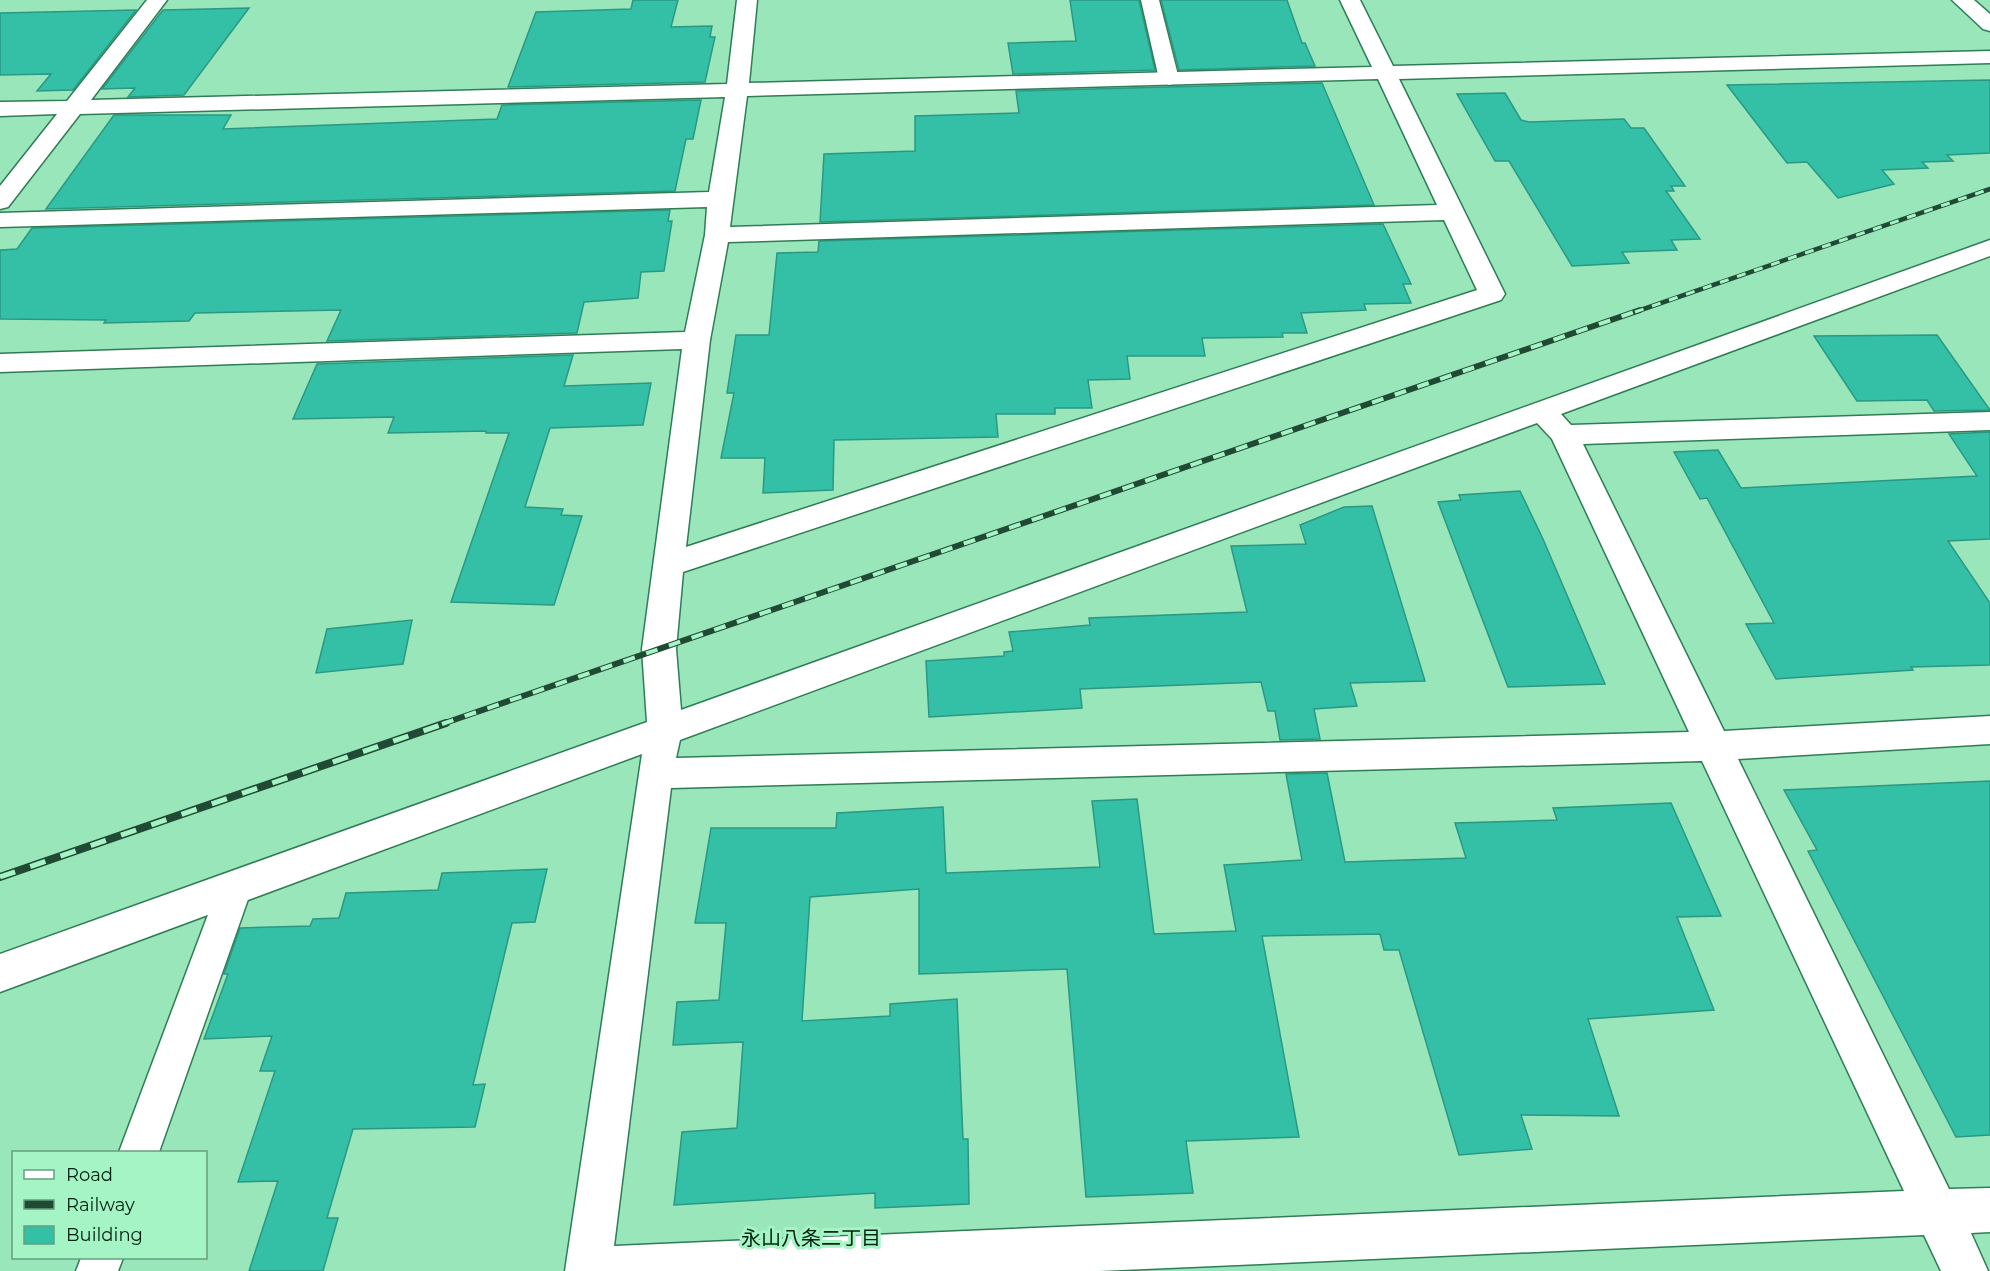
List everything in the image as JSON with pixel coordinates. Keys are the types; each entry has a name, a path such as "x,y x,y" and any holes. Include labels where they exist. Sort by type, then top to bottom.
{"street":[{"path":"0,202 157,0"},
{"path":"747,0 717,235 697,340 668,565 659,650 665,730 655,773 588,1270 1990,1210"},
{"path":"668,565 1492,294 1350,0"},
{"path":"1962,0 1990,25"},
{"path":"0,109 1990,57"},
{"path":"0,220 720,199"},
{"path":"717,235 1453,212"},
{"path":"0,973 665,730 1553,423 1990,248"},
{"path":"0,363 697,340"},
{"path":"1553,423 1990,421"},
{"path":"1553,423 1965,1271"},
{"path":"655,773 1711,746 1990,730"}],"lane":[{"path":"1150,0 1169,79"},
{"path":"139,1151 235,888"}],"building":[{"path":"633,0 678,0 671,27 712,26 710,37 715,37 705,82 508,87 536,12 631,9"},
{"path":"1070,0 1139,0 1155,70 1013,74 1008,43 1076,41"},
{"path":"1161,0 1287,0 1302,43 1305,43 1315,66 1179,70"},
{"path":"249,8 184,95 128,97 135,88 102,89 163,10"},
{"path":"136,10 73,90 37,91 51,74 0,75 0,13"},
{"path":"1990,80 1990,153 1947,155 1953,161 1922,162 1928,168 1882,170 1894,184 1838,198 1807,162 1787,163 1727,85"},
{"path":"1322,83 1374,205 820,222 824,154 915,151 915,116 1019,113 1016,91"},
{"path":"1505,93 1521,120 1529,122 1624,119 1631,128 1644,128 1685,186 1671,186 1674,191 1666,191 1700,239 1671,240 1677,250 1622,252 1629,263 1572,266 1509,161 1495,161 1457,94"},
{"path":"701,100 693,139 686,139 675,191 46,209 114,115 231,115 223,129 497,119 502,105"},
{"path":"670,210 668,221 672,221 664,271 641,272 638,298 584,302 577,333 327,341 341,310 195,313 189,321 104,323 106,320 0,319 0,250 17,249 32,228"},
{"path":"1383,224 1411,284 1403,284 1411,303 1364,304 1366,310 1301,313 1307,333 1282,333 1283,337 1202,338 1205,356 1127,356 1130,379 1088,380 1092,408 1055,408 1055,414 996,414 998,437 834,440 833,490 763,493 765,458 721,458 734,393 727,393 736,335 769,335 777,253 818,252 819,241"},
{"path":"1937,335 1990,410 1934,411 1927,400 1857,401 1814,336"},
{"path":"573,355 564,386 651,383 643,425 550,428 525,507 563,509 561,515 582,516 554,605 451,602 509,433 486,433 486,431 388,433 394,417 293,419 317,364"},
{"path":"1990,432 1990,539 1948,541 1990,603 1990,665 1911,667 1913,670 1776,679 1746,624 1774,623 1707,498 1700,499 1674,452 1718,450 1741,488 1977,476 1949,434"},
{"path":"1520,491 1605,684 1508,687 1438,502 1461,500 1459,495"},
{"path":"1372,506 1425,681 1350,683 1357,706 1314,709 1320,739 1280,740 1275,711 1268,711 1261,682 1080,689 1082,708 929,717 926,661 1004,656 1004,652 1013,651 1009,632 1090,625 1089,618 1247,612 1231,546 1306,544 1300,525 1344,507"},
{"path":"412,620 403,664 316,673 327,629"},
{"path":"1327,773 1345,862 1466,858 1455,823 1557,820 1553,808 1671,803 1721,916 1677,917 1714,1010 1588,1019 1619,1116 1521,1115 1532,1149 1459,1155 1399,950 1384,950 1380,934 1262,936 1299,1137 1186,1141 1193,1193 1086,1197 1067,969 919,974 919,889 810,897 802,1021 890,1016 890,1004 957,999 963,1139 968,1139 969,1204 875,1208 875,1193 674,1205 682,1132 737,1128 743,1042 673,1045 677,1002 719,1000 726,923 695,923 711,828 836,828 837,813 943,807 946,873 1100,867 1092,801 1137,799 1154,934 1236,931 1224,865 1302,860 1286,774"},
{"path":"1990,781 1990,1135 1956,1137 1808,851 1817,850 1784,790"},
{"path":"547,869 535,922 512,923 473,1085 485,1084 475,1127 353,1129 327,1218 338,1218 323,1271 249,1271 278,1181 238,1182 275,1071 260,1071 272,1036 204,1039 228,974 224,974 240,928 310,926 313,919 339,918 346,893 438,890 442,873"}],"railway":[{"path":"1635,312 1990,189"},
{"path":"442,724 1640,310"},
{"path":"0,877 446,723"}],"district":[{"name":"永山八条二丁目","path":"811,1238"}]}
